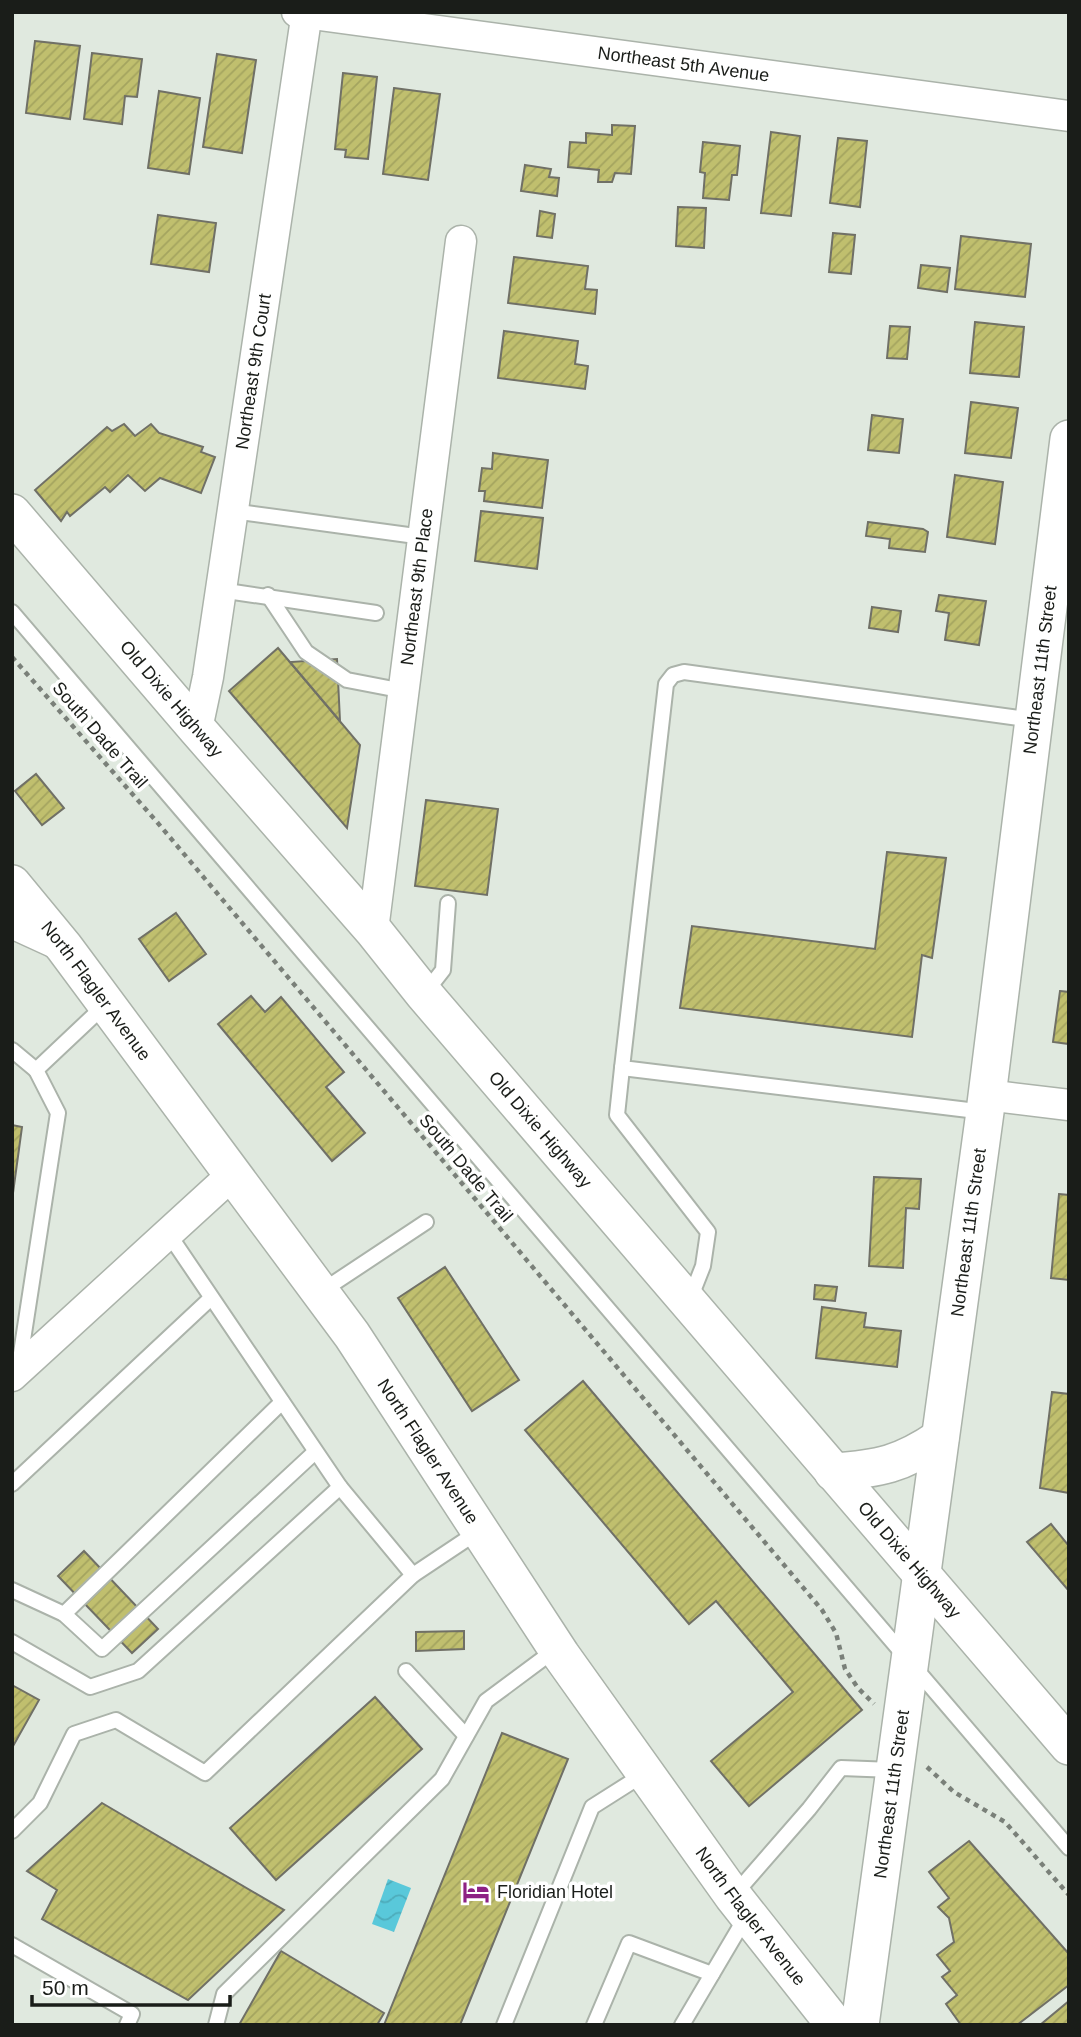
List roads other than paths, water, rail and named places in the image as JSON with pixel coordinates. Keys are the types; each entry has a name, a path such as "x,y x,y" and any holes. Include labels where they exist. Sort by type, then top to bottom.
{"street":[{"name":"Northeast 5th Avenue","path":"304,13 1069,116"},
{"name":"Northeast 9th Court","path":"197,729 208,677 304,13"},
{"name":"Northeast 9th Place","path":"373,930 461,241"},
{"name":"Northeast 11th Street","path":"860,2025 909,1767 909,1661 986,1103 1034,720 1051,626 1069,439"},
{"name":"Old Dixie Highway","path":"12,513 373,930 424,995 1069,1746"},
{"name":"North Flagler Avenue","path":"12,884 64,947 352,1335 557,1648 740,1905 835,2025"},
{"path":"12,923 64,947"},
{"path":"986,1103 1069,1105"},
{"path":"15,1373 233,1174"},
{"path":"834,1472 887,1466 915,1454 940,1438"}],"lane":[{"path":"232,511 423,537"},
{"path":"220,590 376,613"},
{"path":"268,596 306,652 346,680 404,691"},
{"path":"12,612 1069,1847"},
{"path":"689,1303 703,1266 708,1232 617,1115 666,684 673,675 684,673 1034,720"},
{"path":"424,995 443,970 448,903"},
{"path":"36,1070 106,1004"},
{"path":"12,1050 36,1070 58,1113 15,1373"},
{"path":"622,1068 986,1103"},
{"path":"320,1292 426,1222"},
{"path":"169,1233 315,1452 413,1576"},
{"path":"12,1484 211,1298"},
{"path":"64,1614 282,1402"},
{"path":"12,1590 64,1614 102,1649 315,1452"},
{"path":"12,1642 90,1687 138,1671 340,1487"},
{"path":"12,1831 40,1803 74,1734 116,1720 205,1773 413,1576 480,1530"},
{"path":"216,2025 224,1994 442,1779 486,1701 557,1648"},
{"path":"406,1671 466,1736"},
{"path":"682,2025 712,1975 740,1905 841,1768 909,1767"},
{"path":"504,2025 592,1807 646,1773"},
{"path":"594,2025 629,1943 712,1975"},
{"path":"12,1945 132,2014 127,2025"}],"water":[{"path":"388,1879 411,1888 394,1932 372,1924"}],"place":[{"name":"Floridian Hotel","path":"476,1892"}]}
